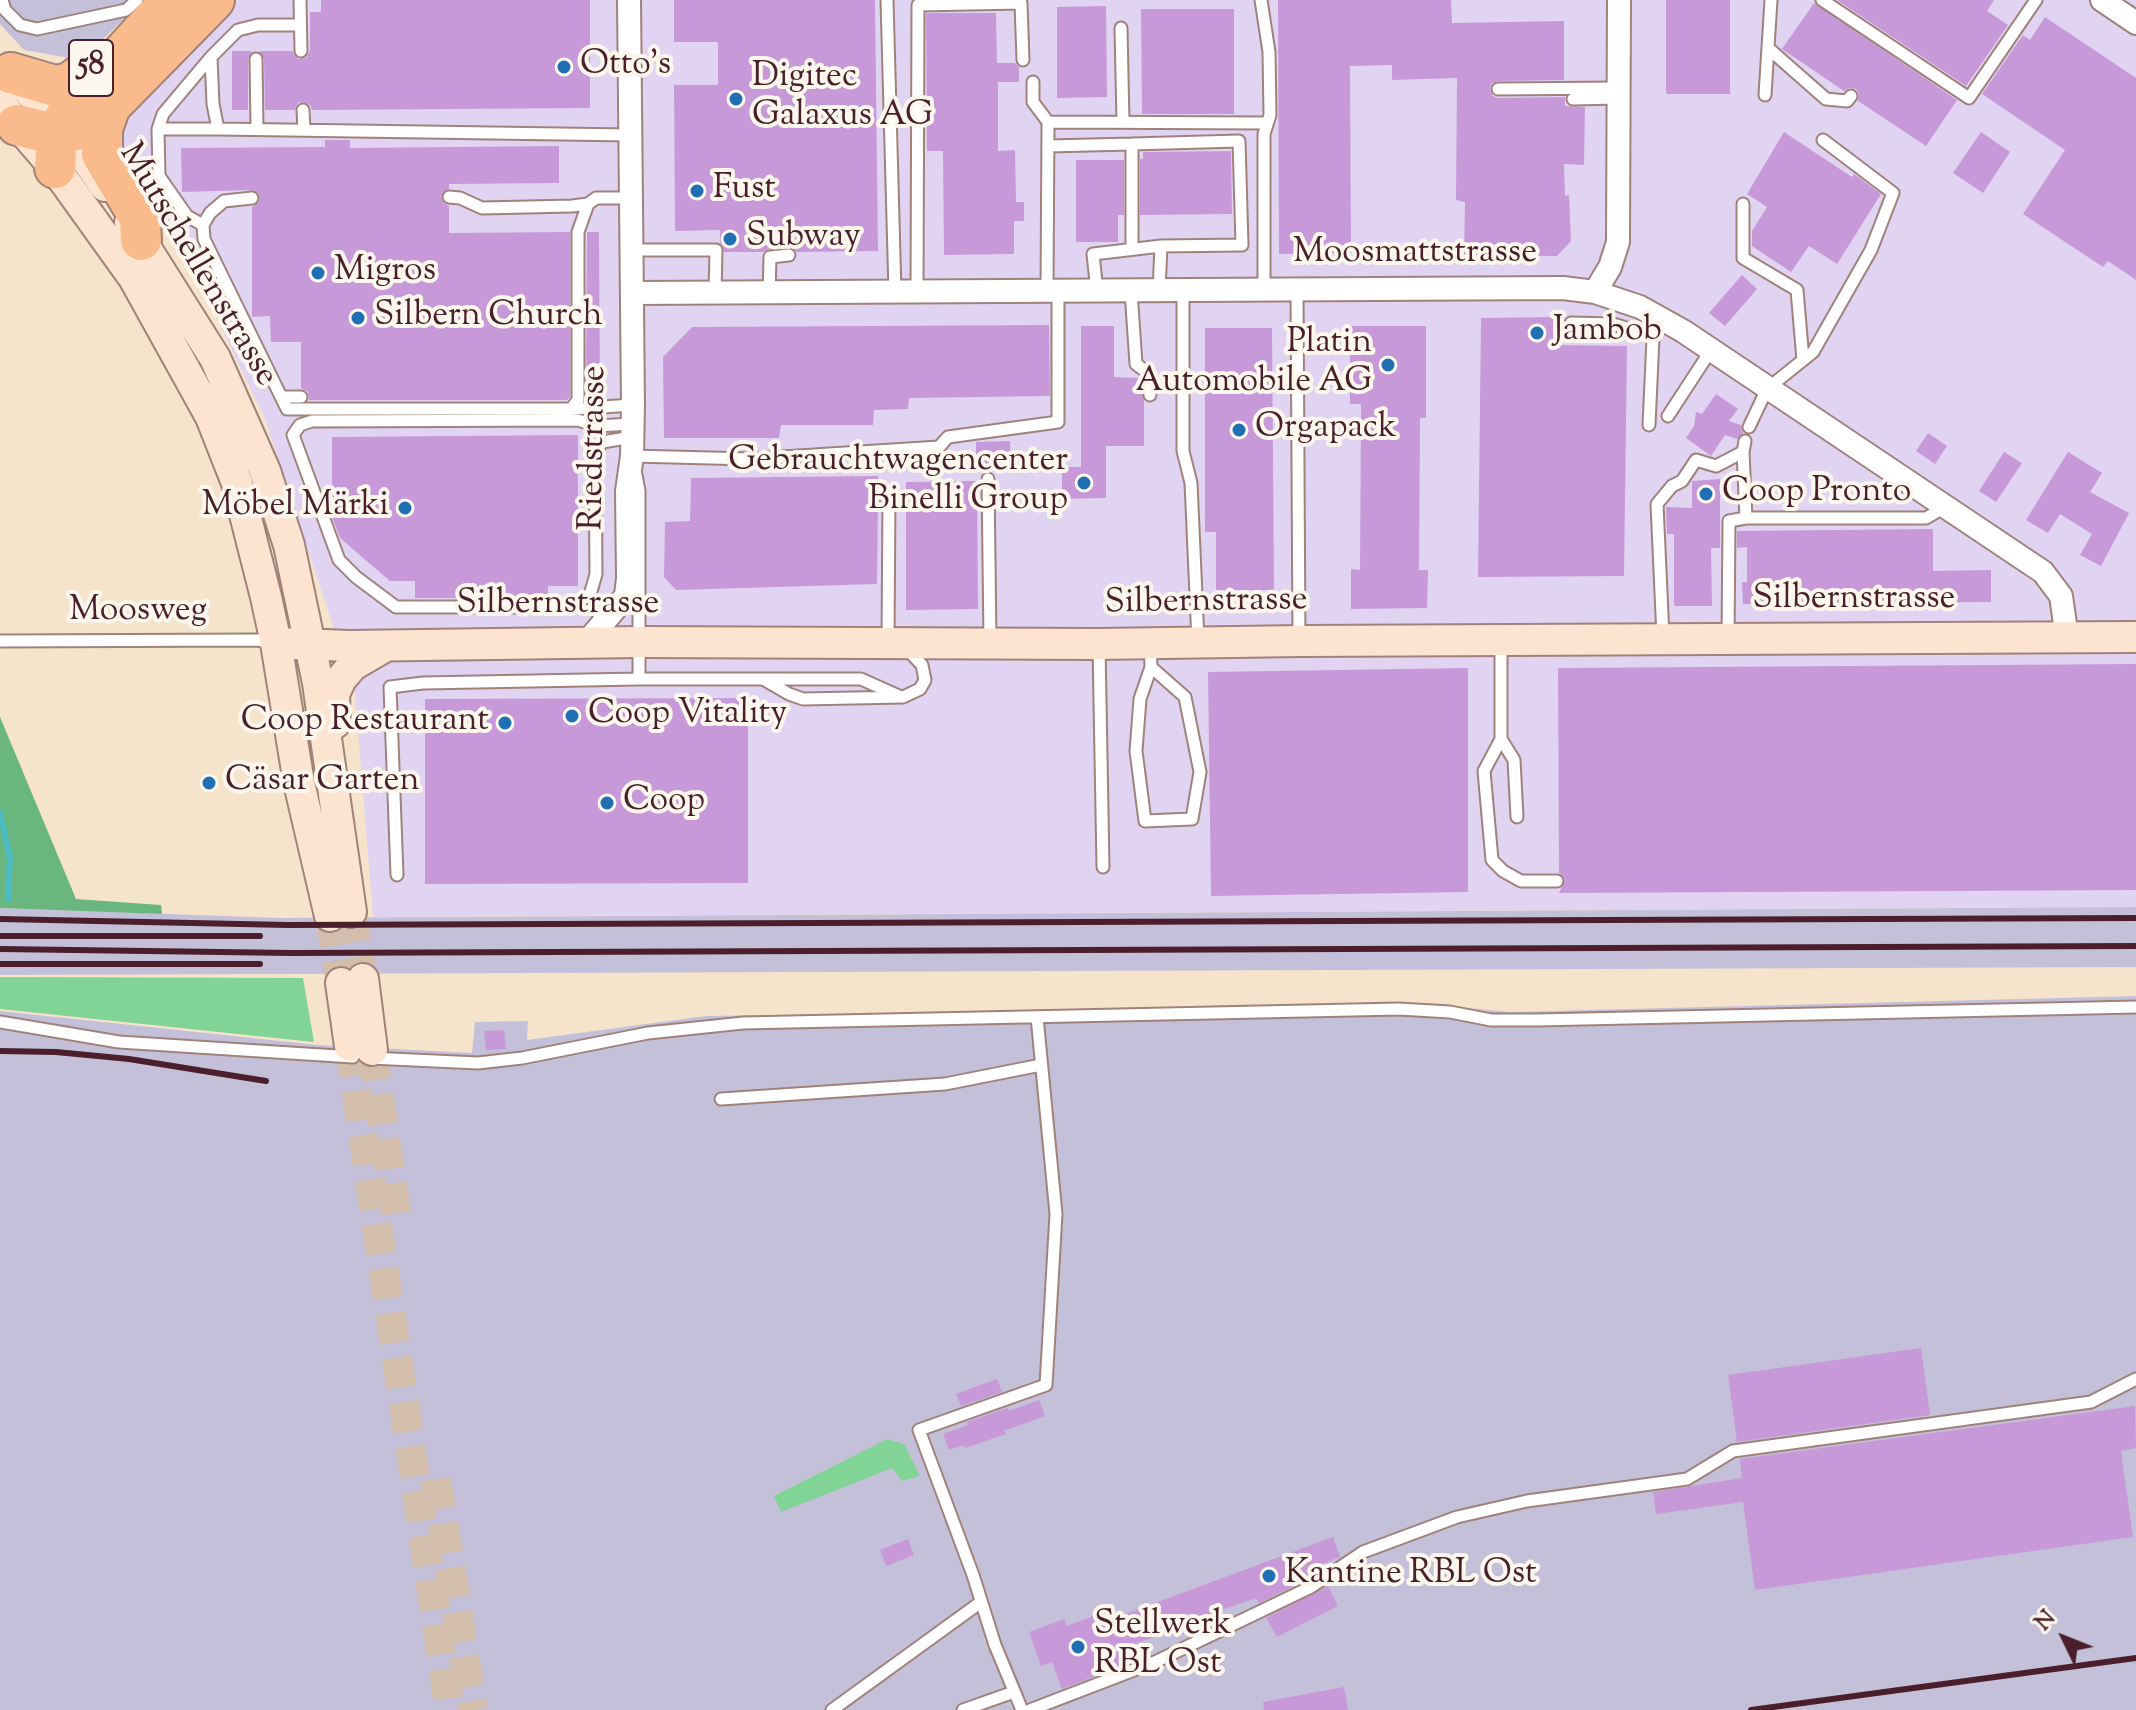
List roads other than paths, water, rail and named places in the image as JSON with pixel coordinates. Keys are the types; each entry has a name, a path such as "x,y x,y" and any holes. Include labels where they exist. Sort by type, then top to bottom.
{"highway":[{"path":"7,91 60,140 82,128 110,106 214,0"},
{"name":"58","path":"7,91 70,83 155,4"},
{"name":"58","path":"60,140 75,104 155,4"},
{"name":"58","path":"110,106 102,129 102,154 140,218 141,240"}],"street":[{"name":"Riedstrasse","path":"586,643 626,596 628,578 627,491 633,430 629,0"},
{"path":"1595,292 1610,267 1618,242 1619,0"},
{"path":"2102,0 2136,23"},
{"name":"Mutschellenstrasse","path":"7,91 60,140 141,240 215,358 265,471 289,545 329,744 340,914 299,783 276,643 237,483 211,417 60,140"},
{"name":"Moosmattstrasse","path":"633,293 1563,288 1595,292 1640,307 1653,326 1711,350 2043,572 2061,596 2067,638"},
{"name":"Silbernstrasse","path":"276,643 1098,644 1150,655 1198,642 2136,637"},
{"path":"329,744 336,719 334,694 341,679 353,665 387,645"},
{"path":"352,981 361,1048"}],"lane":[{"path":"2,0 5,10 20,25 37,29 155,4"},
{"path":"300,0 301,51"},
{"path":"887,0 906,292"},
{"path":"1261,0 1269,52 1270,115 1264,134 1264,290"},
{"path":"1765,95 1771,0"},
{"path":"1822,0 1969,98 2036,0"},
{"path":"906,292 918,5 1021,3 1023,60"},
{"path":"203,225 187,216 159,176 158,129 163,114 238,30 258,25 300,25"},
{"path":"1121,28 1123,122"},
{"path":"1768,48 1826,99 1847,101 1851,96"},
{"path":"211,57 213,104 218,129"},
{"path":"256,59 257,129"},
{"path":"252,198 224,201 210,213 203,225 204,239 287,409 571,409 633,430 751,459 939,447 948,437 1058,422 1048,122 1033,102 1033,82"},
{"path":"1498,89 1618,93"},
{"path":"1573,99 1618,93"},
{"path":"303,110 304,129"},
{"path":"1048,122 1267,123"},
{"path":"158,129 629,135"},
{"path":"1749,427 1767,389 1813,352 1871,250 1893,193 1823,140"},
{"path":"1048,146 1239,141 1242,245 1161,246 1093,254 1097,291"},
{"path":"1132,144 1132,249"},
{"path":"449,197 460,198 482,208 586,208"},
{"path":"571,409 578,400 578,232 586,208 596,198 631,198"},
{"path":"1743,204 1743,258 1797,290 1803,360"},
{"path":"586,208 587,232"},
{"path":"1159,291 1161,246"},
{"path":"632,250 716,250 715,293"},
{"path":"769,293 770,257 789,255"},
{"path":"1183,290 1183,451 1191,483 1198,642"},
{"path":"1297,290 1300,641"},
{"path":"1131,291 1136,364 1148,373 1150,395"},
{"path":"1571,323 1653,326 1649,425"},
{"path":"1668,416 1711,350"},
{"path":"282,397 301,397"},
{"path":"578,420 596,426 633,430 602,442 595,454 596,574 590,595 576,603 559,607 396,607 339,560 293,435 300,425 312,421 578,420"},
{"path":"633,430 639,491 639,679"},
{"path":"1663,640 1657,504 1672,486 1682,481 1696,460 1716,466 1744,447 1746,518"},
{"path":"988,479 990,643"},
{"path":"763,679 803,699 903,697 920,689 924,675 918,661 895,643 889,495 878,494"},
{"path":"1728,639 1729,521 1746,518 1926,518 1945,507"},
{"name":"Moosweg","path":"0,641 257,640 276,643"},
{"path":"1501,640 1501,739 1484,771 1492,860 1503,871 1521,881 1557,881"},
{"path":"1098,644 1103,867"},
{"path":"1150,655 1185,697 1200,772 1192,819 1145,821 1136,751 1140,699 1150,655"},
{"path":"397,875 390,687 423,683 639,679 861,679 903,697"},
{"path":"1501,739 1514,760 1517,817"},
{"path":"0,1022 119,1042 478,1063 522,1058 648,1033 730,1024 1399,1009 1450,1012 1491,1020 1537,1020 2136,1007"},
{"path":"1022,1710 919,1430 1046,1385 1056,1214 1037,1017"},
{"path":"721,1099 945,1084 1041,1065"},
{"path":"1030,1710 1155,1662 1311,1587 1363,1552 1457,1517 1527,1501 1687,1479 1733,1451 2091,1402 2136,1379"},
{"path":"832,1710 981,1602"},
{"path":"963,1710 1014,1692"}],"waterway":[{"path":"0,813 10,858 8,899"}],"tunnel":[{"path":"351,912 363,979"},
{"path":"330,916 341,983"},
{"path":"350,1046 450,1710"},
{"path":"372,1050 397,1218"},
{"path":"436,1479 473,1710"}],"railway":[{"path":"0,919 288,925 2136,918"},
{"path":"0,936 260,936"},
{"path":"0,949 292,953 2136,946"},
{"path":"0,964 260,964"},
{"path":"0,1051 56,1052 129,1059 266,1081"},
{"path":"1751,1710 2136,1658"}],"place":[{"name":"Otto's","path":"564,67"},
{"name":"Digitec Galaxus AG","path":"736,99"},
{"name":"Fust","path":"697,191"},
{"name":"Subway","path":"730,239"},
{"name":"Migros","path":"318,273"},
{"name":"Silbern Church","path":"358,318"},
{"name":"Jambob","path":"1537,333"},
{"name":"Platin Automobile AG","path":"1388,365"},
{"name":"Orgapack","path":"1239,430"},
{"name":"Gebrauchtwagencenter Binelli Group","path":"1084,483"},
{"name":"Coop Pronto","path":"1706,494"},
{"name":"Möbel Märki","path":"405,508"},
{"name":"Coop Vitality","path":"572,716"},
{"name":"Coop Restaurant","path":"505,723"},
{"name":"Cäsar Garten","path":"209,783"},
{"name":"Coop","path":"607,803"},
{"name":"Kantine RBL Ost","path":"1269,1576"},
{"name":"Stellwerk RBL Ost","path":"1078,1647"}]}
